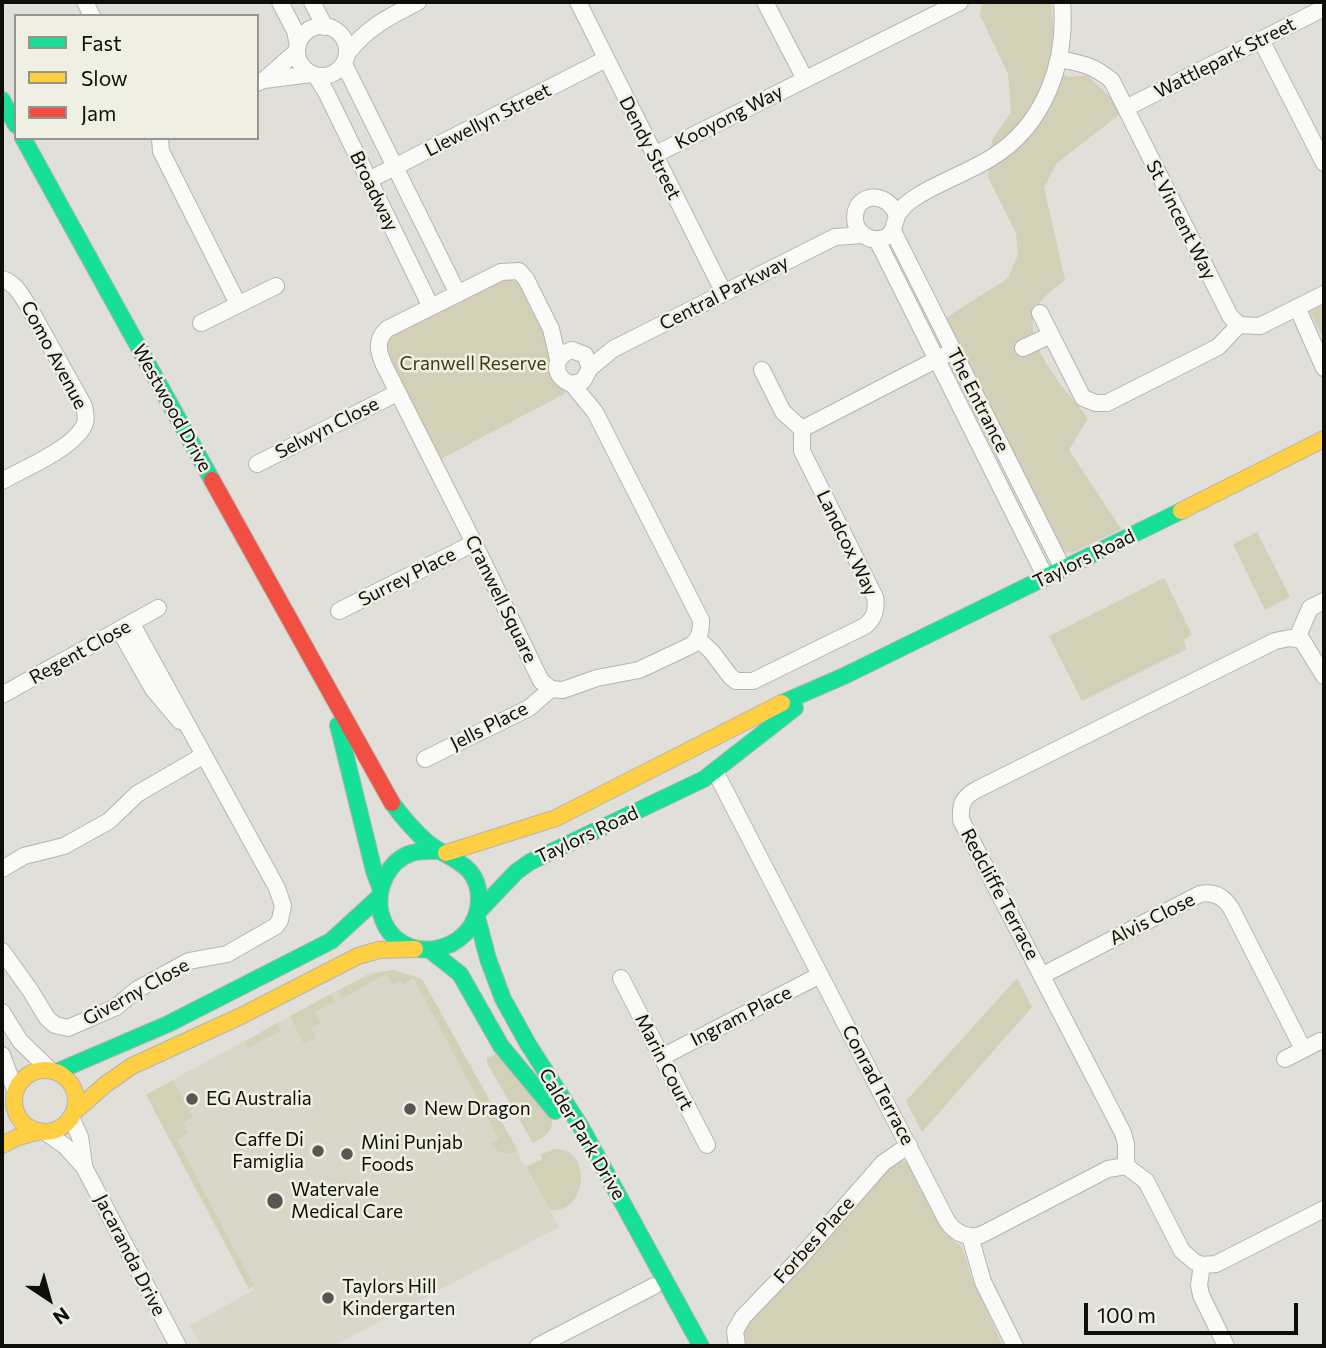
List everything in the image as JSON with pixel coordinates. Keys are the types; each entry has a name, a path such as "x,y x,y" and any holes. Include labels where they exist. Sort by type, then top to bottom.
{"main road":[{"path":"2,100 14,121"},
{"name":"Westwood Drive","path":"24,140 396,810 405,822 442,852"},
{"name":"Taylors Road","path":"442,852 556,818 780,704 1046,578 1324,439"},
{"name":"Taylors Road","path":"477,914 516,872 530,862 682,790 715,771 789,712 844,676"},
{"name":"Westwood Drive","path":"321,677 346,752 380,892"},
{"path":"701,744 715,771"},
{"path":"2,1145 18,1137 60,1128 106,1084 132,1066 241,1016 358,956 379,950 424,950 443,949 464,937 477,914 480,899 473,876 457,858 442,852 416,852 396,862 386,874 380,892 379,909 388,930 406,946 424,950"},
{"path":"2,1110 26,1076 42,1070 53,1071 168,1024 331,942 380,892"},
{"name":"Calder Park Drive","path":"477,914 488,959 503,999 660,1283 701,1346"},
{"name":"Calder Park Drive","path":"424,950 460,974 501,1046 574,1130"},
{"path":"53,1071 71,1084 76,1104 72,1115"},
{"path":"15,1093 14,1105 23,1123 42,1132"},
{"name":"Calder Park Drive","path":"660,1283 686,1346"}],"street":[{"path":"280,2 295,32 301,64 313,75"},
{"path":"312,2 328,28 343,38 345,59"},
{"name":"Kooyong Way","path":"765,2 804,79"},
{"name":"Kooyong Way","path":"654,155 960,2"},
{"path":"914,198 888,236 870,237 856,226 856,209 865,200 879,197 889,201 914,198 993,157 1017,138 1041,106 1052,84 1063,39 1062,2"},
{"path":"260,82 332,74 358,38 378,22 414,3"},
{"name":"Dendy Street","path":"581,3 606,59 724,293"},
{"name":"Wattlepark Street","path":"1126,108 1324,8"},
{"path":"260,82 298,48 301,38 311,29 378,22"},
{"path":"1261,40 1324,163"},
{"name":"Broadway","path":"345,59 394,168 458,293"},
{"name":"Llewellyn Street","path":"369,180 606,59"},
{"name":"St Vincent Way","path":"1059,59 1087,64 1100,70 1112,81 1230,316 1239,325"},
{"name":"Broadway","path":"313,75 326,92 430,307"},
{"path":"160,140 162,151 238,304"},
{"path":"889,201 895,223"},
{"name":"Central Parkway","path":"583,376 613,349 835,237 855,217"},
{"name":"The Entrance","path":"895,223 953,351 1063,569"},
{"name":"Central Parkway","path":"835,237 870,237"},
{"name":"The Entrance","path":"870,237 937,359 1046,578"},
{"name":"Cranwell Square","path":"551,689 541,681 378,352 381,335 387,329 501,272 519,271 526,279 551,329 558,359"},
{"name":"Como Avenue","path":"2,279 17,288 27,304 84,406 86,415 81,431 68,444 2,481"},
{"path":"201,323 276,286"},
{"path":"1040,313 1083,398 1096,403 1107,403 1218,347 1239,325 1260,326 1324,294"},
{"path":"1297,307 1320,347 1324,368"},
{"name":"Cranwell Square","path":"551,329 577,351"},
{"path":"1023,348 1051,335"},
{"name":"Central Parkway","path":"577,351 613,349"},
{"path":"551,689 563,690 597,678 639,670 685,649 698,639 701,620 595,412 583,376 588,359 577,351 564,353 558,359 558,376 567,383 583,376"},
{"path":"762,370 783,412 802,429 953,351"},
{"name":"Selwyn Close","path":"257,464 397,393"},
{"name":"Landcox Way","path":"698,639 736,681 753,681 872,621 876,607 875,597 802,451 802,429"},
{"name":"Surrey Place","path":"339,611 474,543"},
{"path":"1324,601 1310,608 1294,638 1307,646 1324,676"},
{"name":"Regent Close","path":"2,695 158,608"},
{"name":"Giverny Close","path":"2,951 47,1018 55,1025 68,1028 116,1007 138,989 189,961 227,954 276,926 280,920 283,906 277,888 190,730 153,690 126,627"},
{"name":"Redcliffe Terrace","path":"1126,1166 1123,1133 961,820 960,806 965,796 1275,641 1294,638"},
{"name":"Jells Place","path":"425,759 529,708 551,689"},
{"path":"2,869 33,853 64,845 110,821 137,794 204,755"},
{"name":"Conrad Terrace","path":"715,771 951,1226 959,1233 970,1236"},
{"name":"Alvis Close","path":"1042,975 1200,894 1216,894 1231,908 1303,1049"},
{"name":"Ingram Place","path":"662,1057 820,975"},
{"name":"Marin Court","path":"621,978 706,1145"},
{"path":"2,1012 20,1041 53,1071"},
{"path":"1285,1059 1320,1041"},
{"path":"2,1055 15,1093"},
{"name":"Jacaranda Drive","path":"72,1115 80,1137 84,1167"},
{"name":"Jacaranda Drive","path":"42,1132 72,1152 84,1167 177,1345"},
{"name":"Forbes Place","path":"737,1346 735,1331 743,1317 798,1260 883,1163 909,1145"},
{"path":"1016,1346 983,1282 970,1236 981,1235 1108,1169 1126,1166 1146,1181 1182,1251 1188,1258 1202,1265 1224,1261 1324,1209"},
{"path":"1202,1265 1199,1285 1201,1294 1226,1346"},
{"path":"538,1346 660,1283"}],"shaded area":[{"path":"371,972 422,983 559,1227 333,1346 202,1346 189,1326 254,1290 147,1094"}],"green space":[{"path":"982,2 1051,2 1054,35 1050,61 1067,77 1087,75 1113,100 1120,114 1056,164 1044,188 1065,280 1046,295 1037,307 1033,321 1034,335 1048,366 1088,418 1069,450 1121,529 1074,552 1062,553 946,318 1008,278 1018,255 1016,233 988,177 992,140 1011,112 1008,74 980,15"},
{"name":"Cranwell Reserve","path":"511,274 521,281 550,342 550,368 568,387 564,394 439,460 385,354 384,339"},
{"path":"1324,300 1324,335 1322,336 1308,308"},
{"path":"1257,532 1290,597 1265,610 1233,544"},
{"path":"1164,578 1192,635 1183,640 1187,649 1082,701 1049,636"},
{"path":"394,970 422,979 518,1151 503,1153 490,1144 499,1139 414,979 403,984 401,980 392,985 386,974 342,998 338,991 372,974"},
{"path":"1017,978 1032,1007 922,1132 906,1101"},
{"path":"331,994 335,1002 315,1012 321,1023 311,1028 315,1038 304,1044 290,1016"},
{"path":"277,1023 281,1031 248,1048 245,1042"},
{"path":"496,1054 551,1115 550,1129 533,1143 487,1063 487,1058"},
{"path":"173,1080 193,1117 183,1122 188,1133 177,1140 254,1286 249,1289 146,1095"},
{"path":"554,1149 567,1151 575,1158 580,1168 581,1180 572,1202 563,1208 550,1210 526,1167 542,1159 540,1155"},
{"path":"888,1162 906,1162 917,1176 945,1234 962,1247 971,1276 1003,1346 747,1346 744,1326"}],"traffic: fast":[{"path":"2,100 14,121"},
{"path":"24,140 212,480"},
{"path":"782,703 844,676 1181,511"},
{"path":"478,912 516,872 530,862 704,779 795,708"},
{"path":"338,725 380,887"},
{"path":"392,803 428,843 468,870 478,887 479,899 475,918 465,933 452,944 435,949 418,949 402,943 389,932 381,914 380,895 385,877 396,862 419,851 439,851"},
{"path":"56,1072 168,1024 331,941 379,897"},
{"path":"477,917 488,959 503,999 581,1127 701,1346"},
{"path":"431,951 460,974 501,1046 555,1111"}],"traffic: slow":[{"path":"1181,511 1324,439"},
{"path":"446,853 556,818 782,703"},
{"path":"73,1113 106,1084 132,1066 241,1016 358,956 379,950 415,949"},
{"path":"45,1070 57,1072 67,1079 74,1089 76,1101 74,1113 67,1123 57,1130 45,1132 33,1130 23,1123 16,1113 14,1101 16,1089 23,1079 33,1072 45,1070"},
{"path":"2,1145 40,1131"}],"traffic: jam":[{"path":"212,480 392,803"}],"place":[{"name":"EG Australia","path":"192,1099"},
{"name":"New Dragon","path":"410,1109"},
{"name":"Caffe Di Famiglia","path":"318,1151"},
{"name":"Mini Punjab Foods","path":"347,1154"},
{"name":"Watervale Medical Care","path":"275,1201"},
{"name":"Taylors Hill Kindergarten","path":"328,1298"}]}
